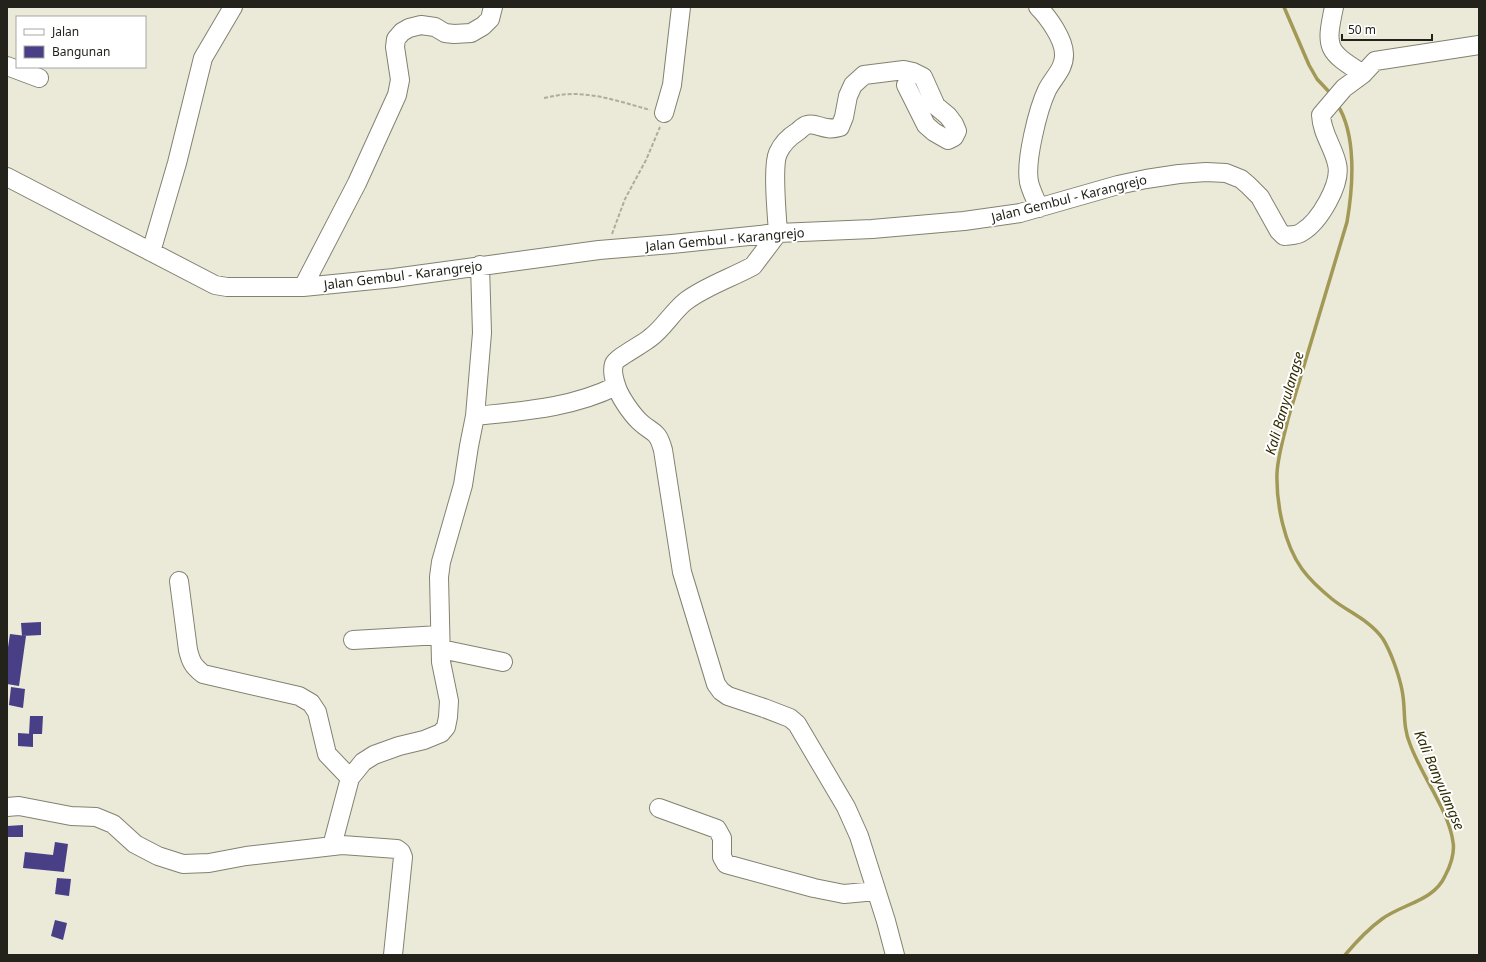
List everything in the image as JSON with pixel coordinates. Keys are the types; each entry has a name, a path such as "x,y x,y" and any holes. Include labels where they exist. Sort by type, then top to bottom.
{"street":[{"path":"151,252 177,163 203,58 233,7"},
{"path":"303,287 357,183 397,95 400,80 395,47 396,39 402,32 409,28 421,25 435,27 445,33 471,33 483,26 490,19 493,7"},
{"path":"664,113 672,85 681,7"},
{"path":"1038,7 1059,36 1065,54 1062,65 1048,89 1039,112 1030,150 1029,181 1038,208"},
{"path":"1334,7 1329,30 1331,50 1341,60 1362,74 1371,64 1381,60 1479,45"},
{"path":"7,66 39,78"},
{"path":"895,955 859,836 846,807 797,724 784,715 728,696 721,691 716,684 682,572 660,439 633,415 616,386 613,373 614,364 620,356 635,349 652,337 674,312 694,296 753,266 778,233 775,178 777,154 788,138 807,125 814,124 833,129 840,127 844,117 848,96 853,85 864,75 904,70 913,72 923,77 936,106 948,116 954,124 957,131 954,136 948,140 934,132 926,125 906,85"},
{"name":"Jalan Gembul - Karangrejo","path":"7,177 215,285 227,287 303,287 394,278 480,265 599,250 778,233 872,229 964,221 1014,214 1118,185 1146,179 1191,173 1226,173 1241,179 1260,197 1279,231 1284,236 1298,235 1304,231 1321,213 1335,188 1338,165 1322,126 1321,115 1344,88 1362,74"},
{"path":"332,846 350,778 363,762 374,755 399,746 424,740 441,733 446,727 449,701 443,673 440,642 439,577 441,562 461,496 476,416 482,333 480,265"},
{"path":"476,416 562,405 597,394 616,386"},
{"path":"179,581 190,661 196,668 203,674 299,696 311,703 321,721 327,754 350,778"},
{"path":"353,640 440,642 503,662"},
{"path":"7,807 19,806 71,816 96,817 113,824 135,844 158,856 183,864 209,863 246,856 342,845 397,849 401,852 403,857 393,955"},
{"path":"659,808 718,829 722,838 722,857 726,864 814,888 844,894 876,891"}],"path":[{"path":"544,98 562,95 581,95 620,102 664,113 654,143 622,205 614,230 599,250"}],"building":[{"path":"41,622 41,635 22,636 21,623"},
{"path":"10,634 26,636 19,686 7,684 7,654"},
{"path":"11,687 25,689 23,708 9,705"},
{"path":"30,716 43,716 42,734 29,734"},
{"path":"18,733 33,734 33,747 18,746"},
{"path":"23,825 23,837 7,837 7,826"},
{"path":"55,842 68,844 64,872 23,868 25,852 53,855"},
{"path":"57,878 71,879 69,896 55,894"},
{"path":"55,920 67,923 63,940 51,936"}],"waterway":[{"path":"1284,7 1309,65 1317,79 1332,95"},
{"name":"Kali Banyulangse","path":"1337,104 1348,131 1351,146 1351,193 1347,222 1281,446 1277,473 1277,485 1282,523 1290,548 1305,573 1316,585 1338,604 1359,617 1378,632 1386,644 1401,684 1405,724 1408,737 1415,756 1441,806 1453,842 1452,860 1440,884 1426,897 1382,919 1362,936 1345,955"}]}
